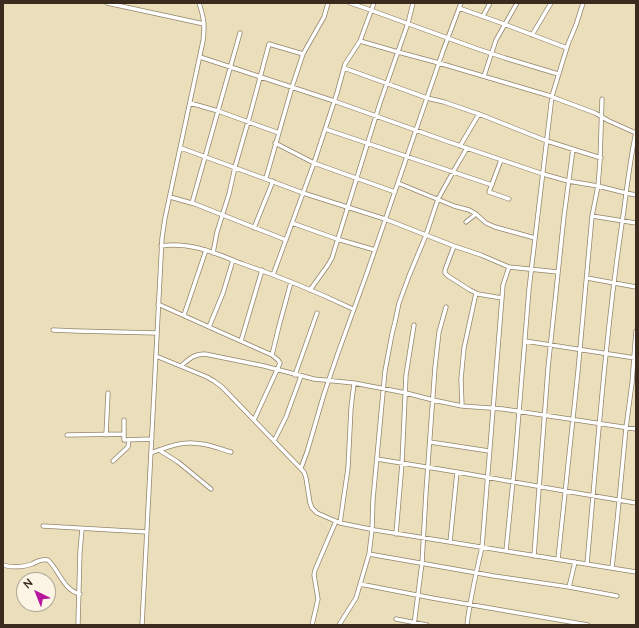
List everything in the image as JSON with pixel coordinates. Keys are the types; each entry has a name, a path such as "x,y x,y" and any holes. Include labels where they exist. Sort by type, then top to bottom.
{"street":[{"path":"107,3 204,24"},
{"path":"142,625 161,246 165,218 203,41 204,18 199,3"},
{"path":"266,178 275,143 303,54 324,17 328,3"},
{"path":"350,3 491,54 558,74"},
{"path":"273,275 314,163 345,64 360,41 374,3"},
{"path":"310,290 332,258 376,116 414,3"},
{"path":"301,468 328,380 395,192 447,38 461,3"},
{"path":"483,16 490,3"},
{"path":"484,76 496,40 517,3"},
{"path":"532,35 551,3"},
{"path":"506,551 535,238 552,96 566,48 576,25 583,3"},
{"path":"459,8 566,48"},
{"path":"192,203 240,33"},
{"path":"360,41 552,96 588,110 636,133 631,154 613,283 587,564"},
{"path":"213,252 217,232 229,194 269,44 303,54"},
{"path":"200,57 334,101 542,174 568,181 636,194"},
{"path":"344,68 427,98 479,114 547,141 601,158"},
{"path":"558,559 573,420 592,216 598,186 601,158 602,99"},
{"path":"190,102 278,133"},
{"path":"460,146 479,114"},
{"path":"325,129 492,185"},
{"path":"275,143 314,163 395,192"},
{"path":"180,148 266,178 303,193 385,219 509,267 558,272"},
{"path":"339,625 356,598 369,554 385,371 387,355 399,303 438,200 468,148"},
{"path":"534,556 550,346 568,181 573,149"},
{"path":"501,160 489,192 509,199"},
{"path":"254,228 273,181"},
{"path":"398,183 438,200 469,210 486,223 495,227 535,238"},
{"path":"170,197 192,203 286,240"},
{"path":"466,222 476,214"},
{"path":"592,216 636,223"},
{"path":"292,223 374,250"},
{"path":"161,246 178,244 213,252 291,282 353,310"},
{"path":"454,246 445,273 476,293 502,298"},
{"path":"184,315 206,250"},
{"path":"209,327 223,293 233,260"},
{"path":"468,625 470,605 482,547 503,285 509,267"},
{"path":"241,341 262,270"},
{"path":"587,278 636,287"},
{"path":"272,355 291,282"},
{"path":"462,406 461,379 464,348 476,293"},
{"path":"158,304 272,355 278,360 280,363 254,420"},
{"path":"414,624 422,563 435,367 439,332 446,306"},
{"path":"295,375 317,313"},
{"path":"396,534 402,463 406,375 414,325"},
{"path":"53,330 157,333"},
{"path":"612,568 626,428 635,358 636,331"},
{"path":"525,341 635,358"},
{"path":"181,366 198,354 205,354 264,366 314,379 354,383 462,406 494,408 636,429"},
{"path":"156,356 214,381 222,387 301,468 306,478 310,503 312,508 317,513 338,522 372,530 636,572"},
{"path":"274,441 286,417 302,376"},
{"path":"312,625 318,599 314,575 315,570 338,522 348,468 351,408 354,383"},
{"path":"106,435 108,393"},
{"path":"124,420 124,440 152,439"},
{"path":"67,435 124,434"},
{"path":"113,461 128,448 129,440"},
{"path":"151,453 186,442 204,444 231,452"},
{"path":"430,442 489,451"},
{"path":"159,450 178,462 211,489"},
{"path":"377,460 428,467 636,503"},
{"path":"450,542 457,472"},
{"path":"43,526 147,532"},
{"path":"78,625 82,529"},
{"path":"369,554 617,596"},
{"path":"3,565 8,567 22,566 32,564 39,560 48,560 67,586 76,593 80,594"},
{"path":"570,587 575,562"},
{"path":"360,584 470,605 588,625"},
{"path":"396,619 414,624 427,625"}]}
